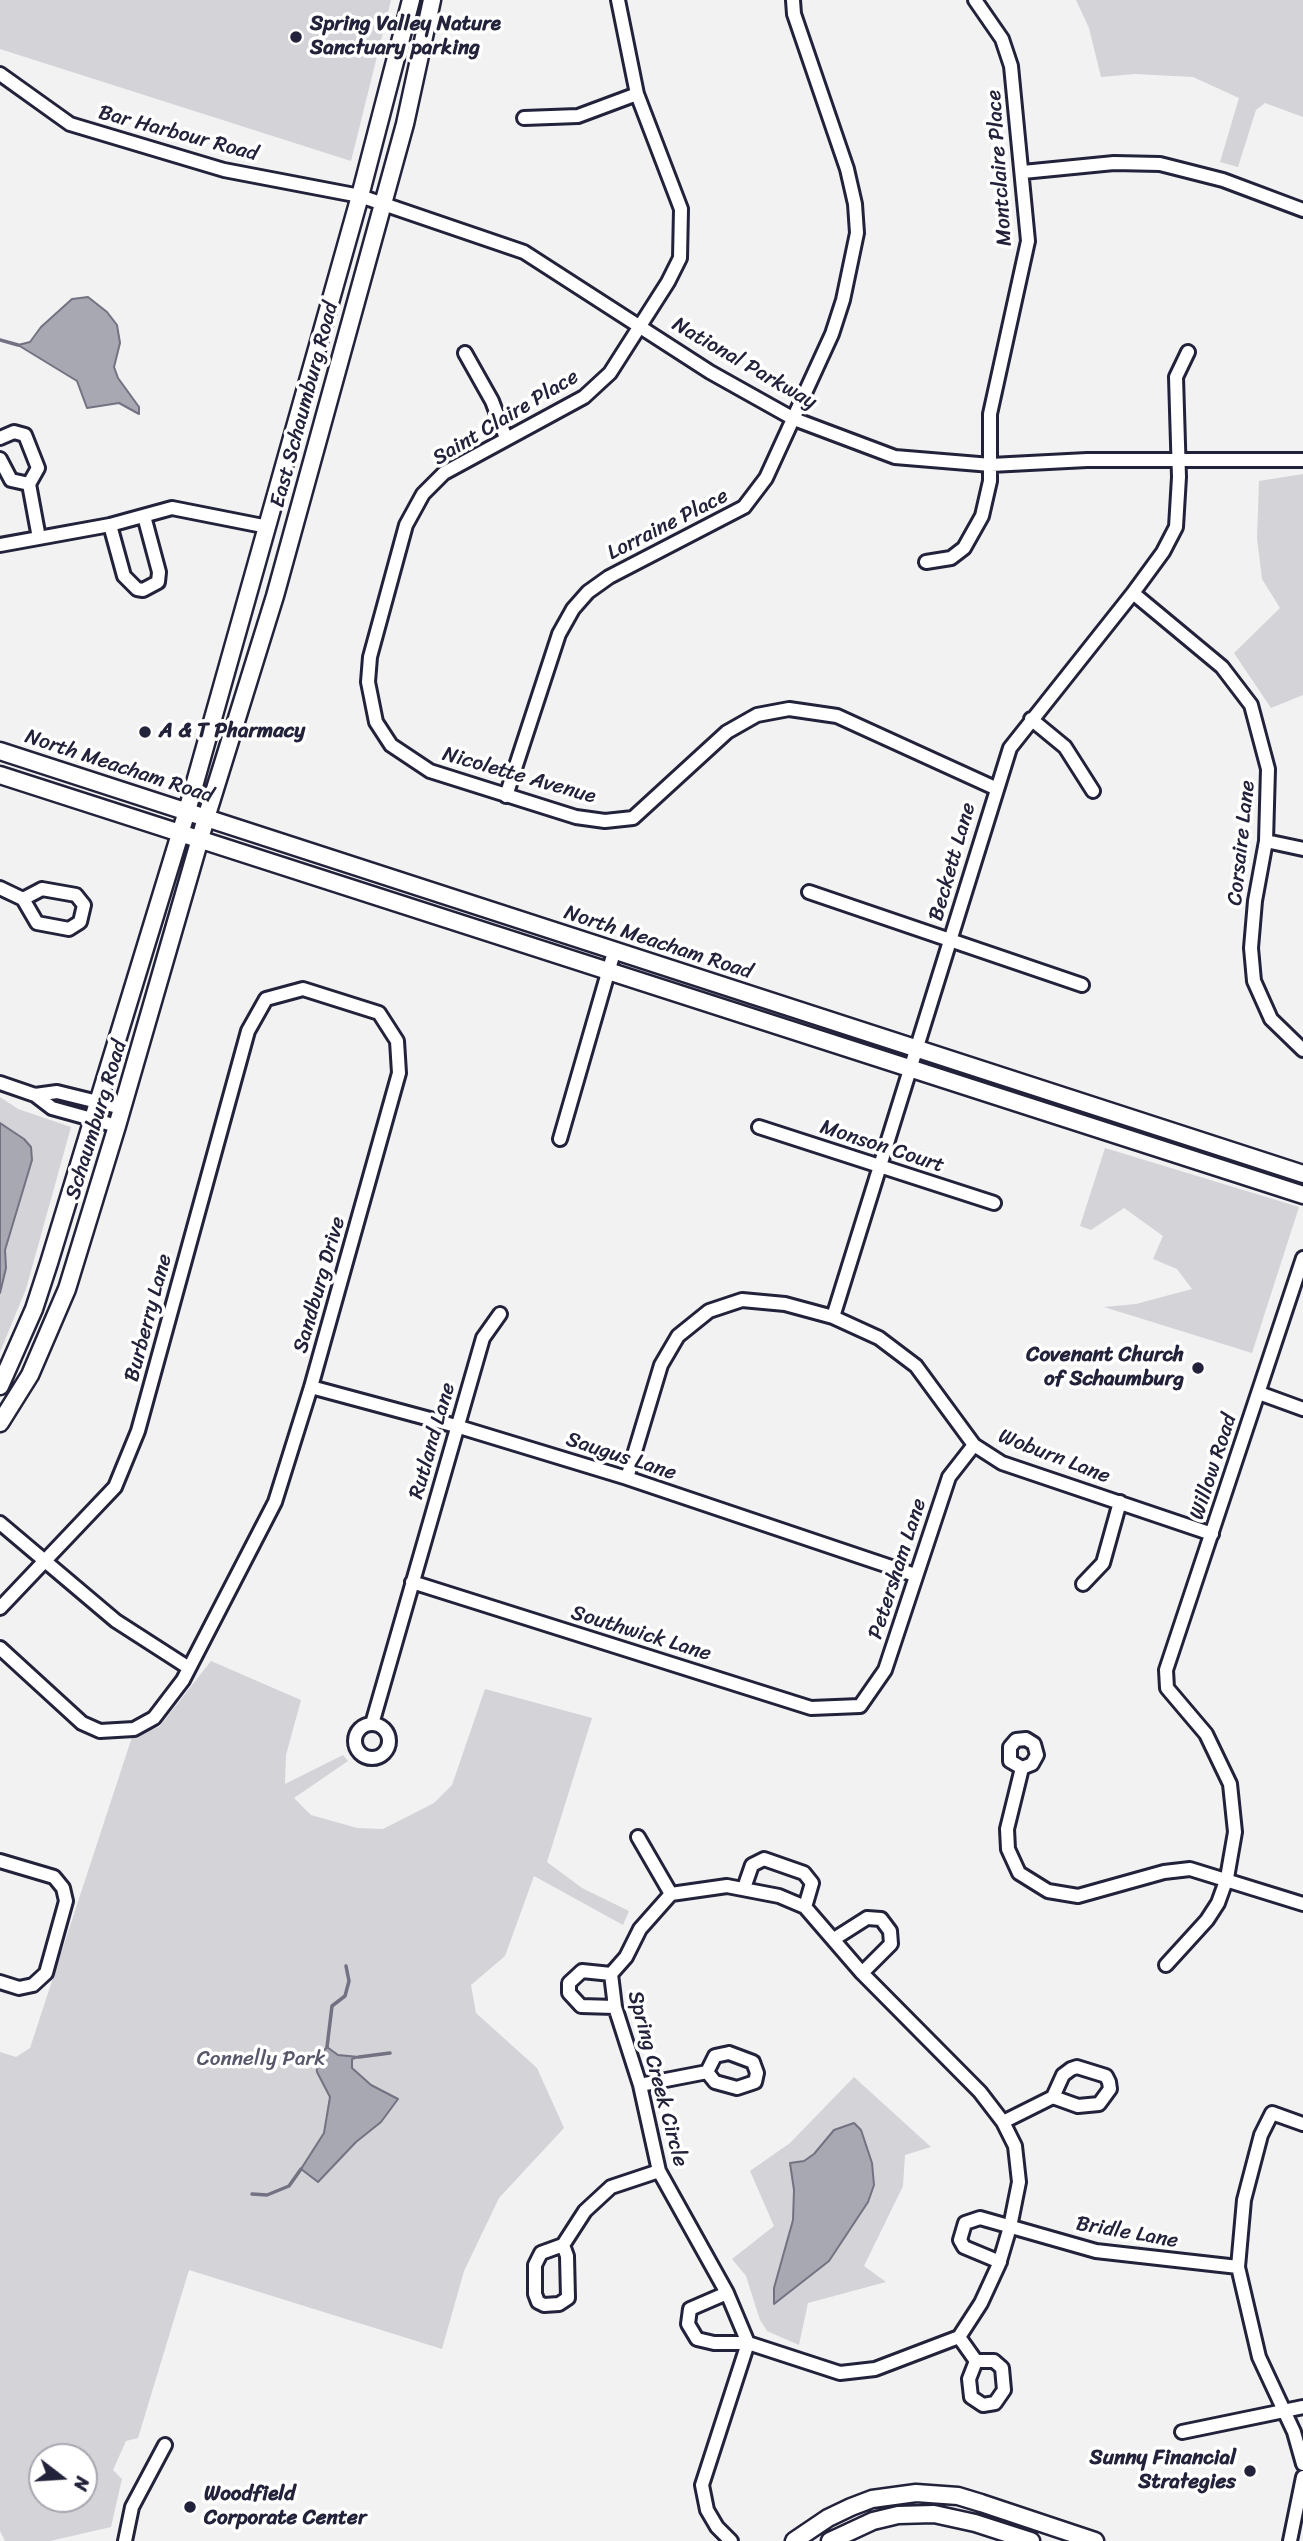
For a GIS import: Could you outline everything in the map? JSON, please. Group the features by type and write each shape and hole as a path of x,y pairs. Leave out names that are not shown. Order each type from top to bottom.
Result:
{"main road":[{"name":"East Schaumburg Road","path":"187,811 360,196 411,0"},
{"name":"East Schaumburg Road","path":"206,818 275,596 405,124 432,0"},
{"name":"North Meacham Road","path":"0,751 1303,1174"},
{"name":"North Meacham Road","path":"0,775 1303,1195"},
{"name":"Schaumburg Road","path":"0,1387 34,1309 187,811"},
{"name":"Schaumburg Road","path":"0,1423 30,1375 67,1289 206,818"},
{"path":"794,2541 828,2518 851,2507 872,2499 916,2493 981,2502 1095,2541"},
{"path":"831,2541 873,2521 898,2515 934,2514 975,2523 1031,2541"}],"street":[{"name":"Saint Claire Place","path":"376,722 368,682 370,657 406,525 423,494 444,474 584,397 610,373 680,258 681,209 636,94 618,0"},
{"name":"Lorraine Place","path":"506,796 559,634 573,609 588,592 609,577 744,507 766,478 832,334 843,300 857,233 855,204 847,169 794,14 793,0"},
{"name":"Montclaire Place","path":"926,562 951,558 964,548 982,516 991,465 990,414 1028,241 1011,66 1002,39 975,0"},
{"name":"Bar Harbour Road","path":"0,74 70,124 225,170 360,196"},
{"path":"524,118 578,116 636,94"},
{"path":"1023,172 1114,163 1160,164 1203,173 1303,211"},
{"name":"National Parkway","path":"360,196 524,252 710,372 794,419 895,457 991,465 1179,459 1303,460"},
{"name":"Beckett Lane","path":"833,1317 995,788 1010,748 1133,593 1163,552 1176,527 1179,459 1176,377 1188,352"},
{"path":"465,353 492,401 506,438"},
{"path":"0,438 13,432 25,435 38,468 29,484 39,538"},
{"path":"0,458 11,480 29,484"},
{"path":"0,545 110,525 172,508 268,527"},
{"path":"110,525 124,576 137,589 152,587 158,582 159,572 144,516"},
{"name":"Corsaire Lane","path":"1133,593 1222,667 1251,705 1268,769 1265,841 1255,901 1251,948 1254,981 1271,1019 1303,1050"},
{"name":"Nicolette Avenue","path":"376,722 391,745 430,771 576,817 605,821 633,818 727,732 757,715 789,709 838,716 995,788"},
{"path":"1031,719 1065,747 1093,791"},
{"path":"1265,841 1303,849"},
{"path":"0,888 23,899 37,923 69,929 80,922 84,905 76,895 42,889 23,899"},
{"path":"809,892 1082,985"},
{"path":"560,1139 614,952"},
{"name":"Sandburg Drive","path":"0,1648 82,1723 100,1731 134,1729 154,1718 170,1700 275,1502 311,1387 399,1073 397,1041 379,1013 303,989 267,999"},
{"name":"Burberry Lane","path":"0,1608 115,1487 138,1431 248,1031 267,999"},
{"path":"0,1083 35,1094 52,1108 117,1126"},
{"path":"35,1094 57,1092 122,1108"},
{"name":"Monson Court","path":"759,1127 994,1203"},
{"name":"Willow Road","path":"1227,1878 1235,1832 1230,1784 1206,1734 1167,1688 1166,1671 1303,1258"},
{"name":"Woburn Lane","path":"627,1478 661,1365 678,1336 709,1311 742,1300 785,1304 833,1317 879,1338 916,1366 974,1445 1002,1463 1212,1534"},
{"name":"Rutland Lane","path":"372,1724 456,1426 484,1338 500,1314"},
{"name":"Saugus Lane","path":"311,1387 456,1426 627,1478 915,1575"},
{"path":"1259,1393 1303,1409"},
{"name":"Petersham Lane","path":"860,1706 885,1670 948,1478 974,1445"},
{"path":"1083,1584 1102,1563 1120,1502"},
{"path":"0,1523 116,1621 189,1668"},
{"name":"Southwick Lane","path":"412,1583 811,1708 860,1706"},
{"path":"1021,1768 1007,1829 1008,1849 1019,1873 1048,1891 1078,1896 1164,1872 1190,1869 1303,1903"},
{"path":"638,1837 671,1894 727,1886 779,1896 805,1907 862,1973 980,2092 1003,2122 1015,2146 1019,2182 1000,2262 981,2303 959,2337 875,2369 840,2373 748,2343 713,2343 697,2339 688,2325 690,2309 727,2293"},
{"path":"744,1888 752,1866 764,1859 804,1872 811,1882 805,1907"},
{"path":"0,1861 54,1877 64,1888 66,1901 46,1973 33,1985 19,1988 0,1982"},
{"path":"1166,1965 1207,1920 1227,1878"},
{"name":"Spring Creek Circle","path":"671,1894 640,1929 626,1957 611,1974 615,2007 640,2085 659,2171 727,2293 748,2343"},
{"path":"834,1939 867,1919 881,1919 890,1931 891,1944 862,1973"},
{"path":"611,1974 582,1971 569,1983 569,1993 581,2006 615,2007"},
{"path":"640,2085 707,2072"},
{"path":"1003,2122 1053,2097"},
{"path":"1303,2124 1272,2113 1261,2135 1250,2169 1239,2234 1238,2267 1259,2357 1294,2432 1303,2464"},
{"path":"562,2245 567,2256 568,2298 559,2304 544,2305 538,2302 535,2294 535,2265 541,2253 562,2245 579,2218 605,2192 623,2181 659,2171"},
{"name":"Bridle Lane","path":"1000,2262 964,2247 960,2231 965,2223 981,2218 1096,2251 1238,2267"},
{"path":"959,2337 976,2361"},
{"path":"732,2541 717,2527 707,2510 702,2485 748,2343"},
{"path":"1182,2432 1303,2407"},
{"path":"125,2541 132,2507 165,2445"},
{"path":"1290,2541 1303,2477"}],"green space":[{"path":"0,0 391,0 351,161 0,49"},
{"path":"1076,0 1303,0 1303,117 1265,103 1256,110 1238,167 1220,162 1239,98 1193,77 1135,74 1101,77 1089,28"},
{"path":"1303,474 1303,695 1271,708 1234,653 1280,608 1262,579 1257,538 1259,481"},
{"path":"0,1097 18,1109 71,1127 26,1289 0,1352"},
{"path":"1105,1148 1299,1207 1252,1353 1104,1307 1136,1304 1192,1289 1177,1269 1153,1259 1163,1236 1124,1208 1091,1230 1080,1226"},
{"name":"Connelly Park","path":"211,1661 301,1700 286,1755 285,1784 343,1755 348,1761 294,1798 311,1815 357,1828 383,1829 434,1803 452,1785 485,1689 592,1718 547,1862 582,1888 629,1911 623,1925 534,1876 505,1956 471,1985 476,2013 537,2068 564,2128 499,2198 464,2271 442,2349 189,2270 138,2438 126,2441 113,2470 122,2479 111,2527 50,2541 5,2541 0,2531 0,2052 16,2057 30,2048 132,1737 159,1727"},
{"path":"854,2077 931,2147 905,2155 903,2186 864,2266 886,2282 808,2303 799,2345 767,2331 760,2320 746,2276 732,2259 774,2226 750,2171 790,2143"}],"shaded area":[{"path":"88,297 107,312 117,325 120,343 114,367 118,378 139,407 139,414 119,403 87,408 77,381 18,345 30,342 41,327 72,299"},
{"path":"0,1123 31,1147 32,1160 5,1250 6,1268 0,1293"},
{"path":"327,2047 338,2055 359,2057 352,2059 352,2068 371,2085 398,2099 381,2122 356,2142 318,2182 301,2169 324,2133 330,2097 317,2072 316,2060"},
{"path":"854,2123 861,2130 872,2163 874,2185 868,2202 829,2261 774,2304 774,2288 793,2220 794,2190 790,2163 804,2161 814,2154 834,2130"}],"waterway":[{"path":"0,340 18,345"},
{"path":"327,2047 332,2006 345,1996 349,1981 346,1966"},
{"path":"359,2057 390,2053"},
{"path":"252,2194 267,2195 289,2186 301,2169"}],"place":[{"name":"Spring Valley Nature Sanctuary parking","path":"296,37"},
{"name":"A & T Pharmacy","path":"145,732"},
{"name":"Covenant Church of Schaumburg","path":"1198,1368"},
{"name":"Sunny Financial Strategies","path":"1250,2471"},
{"name":"Woodfield Corporate Center","path":"190,2507"}]}
